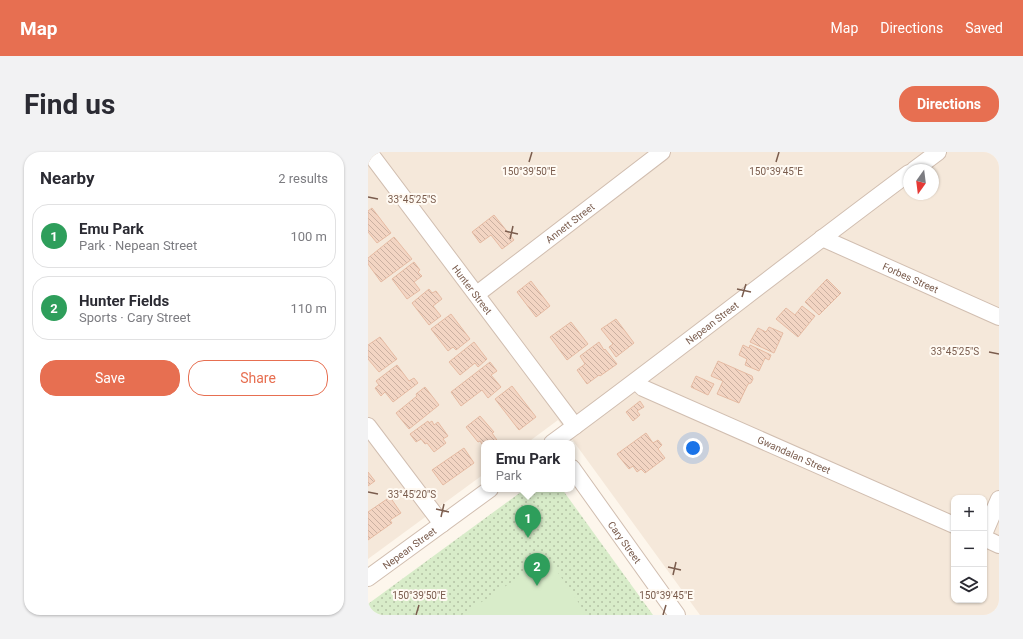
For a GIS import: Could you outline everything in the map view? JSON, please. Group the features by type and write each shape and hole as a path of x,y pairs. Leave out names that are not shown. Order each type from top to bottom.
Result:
{"street":[{"name":"Annett Street","path":"477,294 662,152"},
{"path":"922,164 938,152"},
{"name":"Hunter Street","path":"373,153 575,426"},
{"name":"Nepean Street","path":"557,440 822,238 903,178"},
{"name":"Forbes Street","path":"822,238 999,316"},
{"name":"Gwandalan Street","path":"636,381 643,388 951,524"},
{"path":"368,426 442,524"},
{"name":"Cary Street","path":"575,472 677,615"},
{"name":"Nepean Street","path":"368,578 486,492"},
{"path":"985,531 999,499"},
{"path":"987,539 999,545"}],"shaded area":[{"path":"368,152 999,152 999,615 700,615 575,443 575,440 573,440 558,420 531,440 481,440 481,476 368,559"}],"green space":[{"path":"521,492 564,492 653,615 368,615 368,604"},
{"path":"548,558 587,615 462,615"}],"building":[{"path":"372,208 391,233 377,243 368,232 368,211"},
{"path":"494,215 514,240 502,249 491,235 480,243 472,232"},
{"path":"394,237 412,259 381,282 368,264 368,258"},
{"path":"414,262 420,270 418,272 422,276 414,282 420,290 407,299 392,279"},
{"path":"827,279 841,293 819,315 805,302"},
{"path":"531,281 550,306 536,317 517,292"},
{"path":"429,289 432,293 436,291 442,299 433,306 441,316 429,325 412,303"},
{"path":"802,306 815,316 798,337 776,319 786,308 795,315"},
{"path":"451,314 470,339 456,350 453,347 448,351 431,329"},
{"path":"616,319 634,343 616,357 609,347 613,344 601,329"},
{"path":"571,322 588,344 567,360 550,337"},
{"path":"769,327 783,333 774,353 750,342 758,328 766,332"},
{"path":"380,337 397,359 379,372 368,359 368,345"},
{"path":"474,342 487,359 478,367 475,363 460,375 449,362"},
{"path":"599,342 617,364 587,384 577,370 585,364 580,356"},
{"path":"743,345 749,348 750,345 771,355 769,360 765,358 759,371 745,365 747,359 739,355"},
{"path":"718,361 752,376 753,379 751,383 748,384 739,403 717,394 723,381 711,376"},
{"path":"490,362 497,371 491,375 501,387 488,398 482,390 461,406 451,392"},
{"path":"397,365 409,381 414,378 418,383 393,402 385,392 381,396 375,388 379,385 376,381"},
{"path":"696,376 714,384 708,395 691,387"},
{"path":"512,386 536,417 519,430 495,399"},
{"path":"425,387 439,405 409,429 396,413 417,396 416,394"},
{"path":"640,401 644,407 637,411 640,415 633,421 626,412"},
{"path":"480,416 494,432 492,433 497,440 481,440 481,442 480,441 478,442 466,427"},
{"path":"428,421 429,423 432,421 434,425 438,422 448,436 443,439 446,443 434,452 427,443 425,444 421,439 416,442 410,434"},
{"path":"646,433 653,443 658,440 662,445 658,449 665,458 645,473 641,469 637,472 633,466 629,469 617,454"},
{"path":"464,448 474,463 443,485 432,470"},
{"path":"368,472 375,481 368,486"},
{"path":"390,497 401,513 390,520 392,523 368,540 368,512"}],"place":[{"name":"Emu Park","path":"528,538"},
{"name":"Hunter Fields","path":"537,586"}]}
